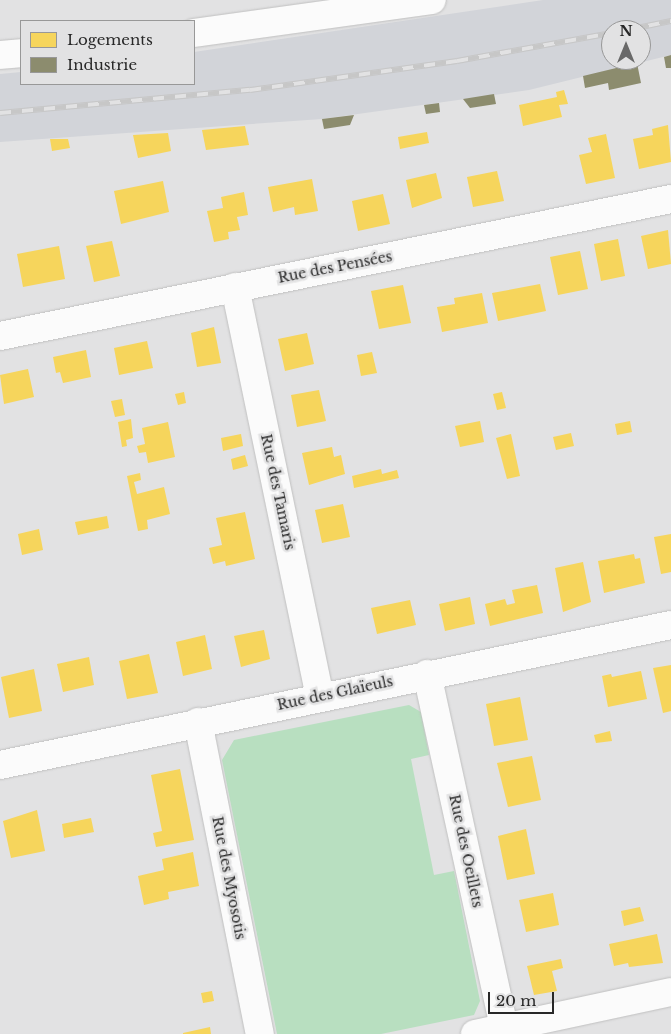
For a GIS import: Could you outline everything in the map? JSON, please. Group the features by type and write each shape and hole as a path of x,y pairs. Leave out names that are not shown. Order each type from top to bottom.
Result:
{"street":[{"path":"195,33 432,0"},
{"path":"0,56 20,53"},
{"name":"Rue des Pensées","path":"0,336 671,199"},
{"name":"Rue des Tamaris","path":"235,287 320,696"},
{"name":"Rue des Glaïeuls","path":"0,765 320,696 671,625"},
{"name":"Rue des Oeillets","path":"427,674 504,1028"},
{"name":"Rue des Myosotis","path":"198,722 260,1034"},
{"path":"475,1034 671,992"}],"shaded area":[{"path":"543,0 671,0 671,55 651,60 651,20 601,20 601,70 610,70 529,90 322,119 0,142 0,74 20,72 20,85 195,85 195,52"}],"green space":[{"path":"409,705 421,712 429,755 411,759 434,875 454,871 480,1001 474,1015 381,1034 277,1034 222,760 234,740"}],"building: Logements":[{"path":"564,90 568,104 559,105 562,117 523,126 519,105 557,97 556,92"},
{"path":"668,125 671,162 639,169 633,139 653,135 652,129"},
{"path":"245,126 249,145 206,150 202,130"},
{"path":"427,132 429,143 400,149 398,137"},
{"path":"168,133 171,151 138,158 133,135"},
{"path":"606,134 615,178 586,184 579,155 592,152 588,138"},
{"path":"50,139 68,139 70,148 52,151"},
{"path":"497,171 504,201 473,207 467,177"},
{"path":"436,173 442,198 412,208 406,180"},
{"path":"312,179 318,211 295,215 294,207 273,212 268,187"},
{"path":"163,181 169,212 121,224 114,191"},
{"path":"244,192 248,215 237,217 240,230 228,232 229,239 214,242 207,211 223,208 221,197"},
{"path":"383,194 390,224 358,231 352,201"},
{"path":"668,230 671,264 648,269 641,236"},
{"path":"618,239 625,276 601,281 594,244"},
{"path":"112,241 120,276 94,282 86,246"},
{"path":"59,246 65,279 23,287 17,254"},
{"path":"580,251 588,289 558,295 550,257"},
{"path":"540,284 546,311 498,321 492,293"},
{"path":"403,285 411,323 379,329 371,291"},
{"path":"482,293 488,323 442,332 437,307 455,304 454,298"},
{"path":"214,327 221,363 197,367 191,333"},
{"path":"307,333 314,364 285,371 278,339"},
{"path":"147,341 153,368 119,375 114,348"},
{"path":"86,350 91,377 63,383 60,372 56,373 53,357"},
{"path":"372,352 377,373 361,376 357,355"},
{"path":"28,369 34,397 4,404 0,375"},
{"path":"319,390 326,421 297,427 291,395"},
{"path":"184,392 186,403 178,405 175,394"},
{"path":"502,392 506,408 497,410 493,394"},
{"path":"122,399 125,415 115,417 111,401"},
{"path":"131,419 133,438 126,440 127,446 122,447 118,422"},
{"path":"480,421 484,442 460,447 455,426"},
{"path":"630,421 632,432 617,435 615,424"},
{"path":"168,422 175,457 148,463 146,452 139,453 137,446 145,444 142,428"},
{"path":"571,433 574,446 556,450 553,437"},
{"path":"241,434 243,446 223,451 221,438"},
{"path":"511,434 520,476 507,479 496,438"},
{"path":"332,447 334,457 341,455 345,474 309,485 302,453"},
{"path":"245,455 248,466 233,470 231,459"},
{"path":"381,469 382,474 397,470 399,478 354,488 352,476"},
{"path":"140,473 141,480 134,482 137,494 164,487 170,514 147,520 148,529 138,531 127,476"},
{"path":"343,504 350,537 322,543 315,510"},
{"path":"245,512 255,559 226,566 225,561 213,564 209,548 222,545 216,518"},
{"path":"107,516 109,528 78,535 75,522"},
{"path":"39,529 43,550 22,555 18,534"},
{"path":"671,534 671,572 661,574 654,537"},
{"path":"634,554 635,559 640,558 645,583 604,593 598,561"},
{"path":"583,562 591,602 563,612 555,568"},
{"path":"537,585 543,613 490,626 485,604 505,599 507,605 515,603 512,590"},
{"path":"470,597 475,624 445,631 439,604"},
{"path":"410,600 416,625 377,634 371,608"},
{"path":"264,630 270,659 241,667 234,636"},
{"path":"205,635 212,669 183,676 176,642"},
{"path":"149,654 158,693 127,699 119,661"},
{"path":"89,657 94,685 63,692 57,664"},
{"path":"671,665 671,711 663,713 653,668"},
{"path":"34,669 42,711 9,718 1,677"},
{"path":"641,671 647,699 608,707 602,676 611,674 612,677"},
{"path":"520,697 528,740 494,746 486,704"},
{"path":"610,731 612,741 596,743 594,735"},
{"path":"532,756 541,800 508,807 497,763"},
{"path":"180,769 194,840 156,847 153,833 162,831 151,775"},
{"path":"37,810 45,851 11,858 3,821"},
{"path":"91,818 94,832 64,838 62,824"},
{"path":"526,829 535,874 507,880 498,836"},
{"path":"193,852 199,886 168,892 169,899 144,905 138,876 164,870 162,859"},
{"path":"553,893 559,925 526,932 519,900"},
{"path":"640,907 644,921 624,926 621,911"},
{"path":"657,934 663,963 629,967 628,963 614,966 609,944"},
{"path":"561,959 563,968 552,971 557,991 534,995 527,966"},
{"path":"212,991 214,1001 203,1003 201,993"},
{"path":"210,1027 211,1034 183,1034 183,1033"}],"building: Industrie":[{"path":"671,55 671,68 666,68 664,57"},
{"path":"608,70 638,70 641,83 609,90 608,83 585,88 583,76"},
{"path":"494,94 496,104 470,108 463,99"},
{"path":"439,103 440,112 426,114 424,105"},
{"path":"354,115 350,125 324,129 322,119"}],"railway":[{"path":"651,25 671,21"},
{"path":"0,113 250,90 457,61 601,35"}]}
